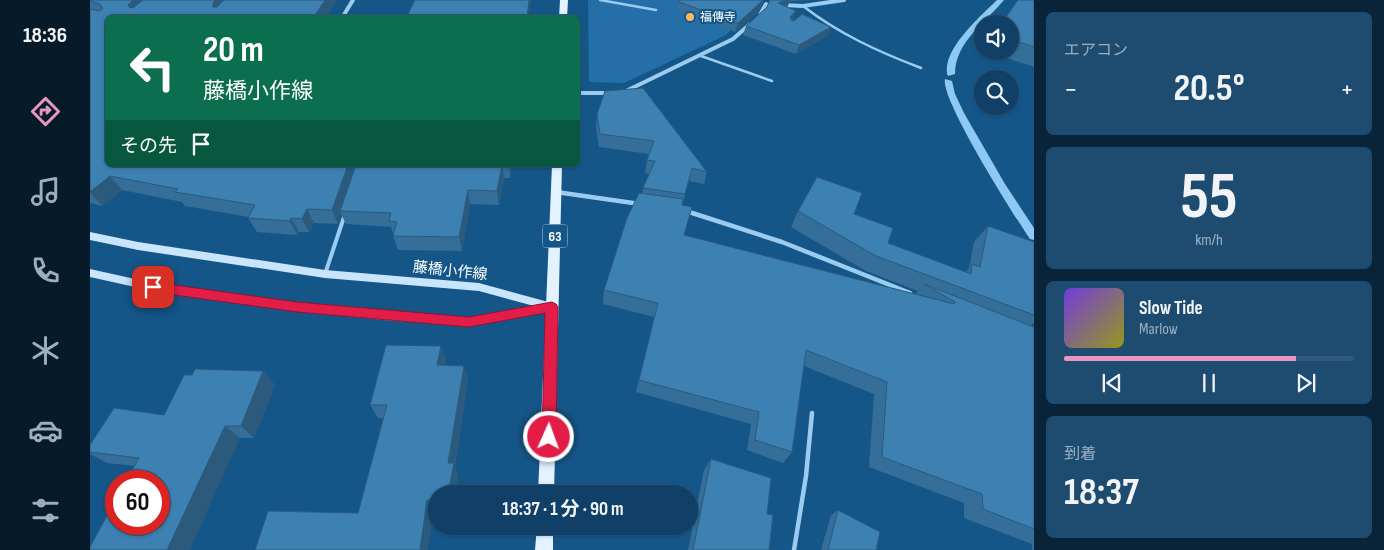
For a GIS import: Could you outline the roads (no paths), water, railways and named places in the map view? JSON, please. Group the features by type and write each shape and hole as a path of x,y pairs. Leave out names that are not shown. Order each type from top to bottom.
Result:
{"main road":[{"path":"563,15 564,0"},
{"name":"63","path":"546,485 558,167"},
{"name":"藤橋小作線","path":"90,236 138,246 325,274 479,287 552,307"},
{"path":"90,273 153,287 297,307 385,316 469,322 552,307"},
{"path":"544,550 545,535"}],"street":[{"path":"344,15 353,0"},
{"path":"757,2 803,6 844,0"},
{"path":"622,93 733,39 762,13 766,4"},
{"path":"580,93 613,93"},
{"path":"556,192 646,205"},
{"path":"684,211 782,242 918,297"}],"lane":[{"path":"600,0 656,10"},
{"path":"803,6 850,39 921,68"},
{"path":"807,15 812,14"},
{"path":"701,56 772,81"},
{"path":"325,274 347,208"},
{"path":"794,550 806,476 812,413"}],"waterway":[{"path":"951,74 951,63 965,37 1001,0"},
{"path":"948,81 953,100 992,171 1034,236"}],"place":[{"name":"福傳寺","path":"690,17"}]}
